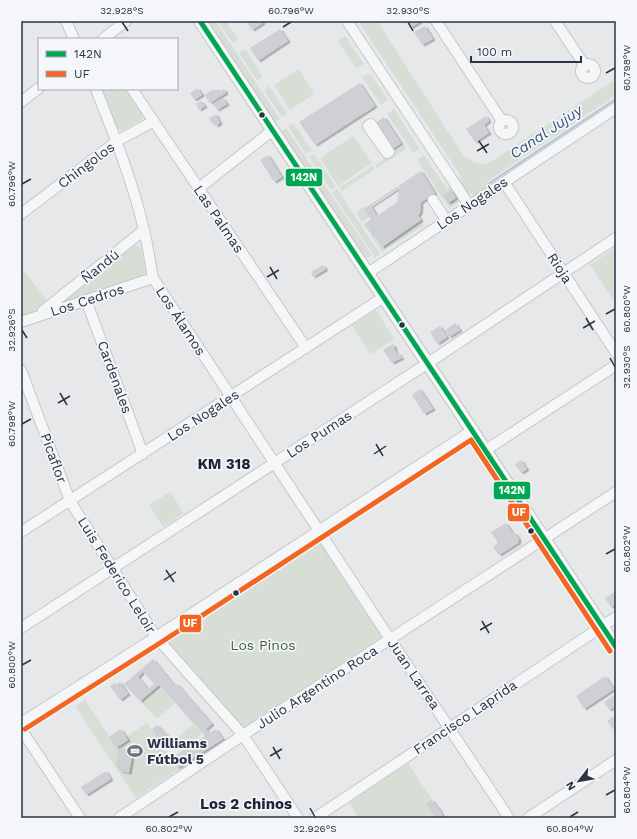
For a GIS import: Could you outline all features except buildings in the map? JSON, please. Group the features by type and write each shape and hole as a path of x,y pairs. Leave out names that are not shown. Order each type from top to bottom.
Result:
{"main road":[{"path":"200,21 616,647"}],"street":[{"path":"66,21 74,38"},
{"path":"104,38 126,21"},
{"path":"347,21 469,205"},
{"path":"436,21 502,121"},
{"path":"555,21 585,66"},
{"path":"21,102 38,89"},
{"name":"Los Álamos","path":"96,90 117,141 144,230 153,278 318,530"},
{"name":"Las Palmas","path":"133,90 306,348"},
{"name":"Los Nogales","path":"368,272 616,108"},
{"name":"Chingolos","path":"21,214 117,141 154,121"},
{"path":"369,124 388,153"},
{"path":"199,188 273,130"},
{"name":"Rioja","path":"504,182 616,353"},
{"path":"433,200 446,220"},
{"name":"Ñandú","path":"37,316 144,230"},
{"name":"Los Pumas","path":"21,628 428,363 616,238"},
{"name":"Los Cedros","path":"21,322 153,278"},
{"name":"Los Nogales","path":"21,532 384,297"},
{"name":"Cardenales","path":"86,300 143,454"},
{"path":"486,450 616,365"},
{"name":"Picaflor","path":"21,370 70,501"},
{"path":"21,723 156,637 473,430"},
{"name":"Julio Argentino Roca","path":"119,818 243,735 616,492"},
{"name":"Luis Federico Leloir","path":"70,501 156,637 243,735 298,818"},
{"name":"Juan Larrea","path":"318,530 509,818"},
{"name":"Francisco Laprida","path":"315,818 616,617"},
{"path":"21,729 80,818"},
{"path":"528,818 616,760"}],"green space":[{"path":"206,21 215,21 280,119 274,123"},
{"path":"218,21 226,21 238,40 233,43"},
{"path":"358,21 377,21 463,155 473,162 486,165 616,79 616,95 486,182 489,187 475,195 471,194 465,191 458,181 462,178"},
{"path":"345,36 364,64 356,68 338,41"},
{"path":"245,49 263,77 257,80 239,53"},
{"path":"299,69 314,94 290,110 274,85"},
{"path":"370,73 388,100 381,105 362,77"},
{"path":"269,86 287,114 282,117 264,90"},
{"path":"102,90 127,90 143,115 142,120 121,131 117,128"},
{"path":"394,109 419,148 413,153 387,114"},
{"path":"293,123 312,150 306,154 288,126"},
{"path":"286,128 372,255 367,258 360,252 280,132"},
{"path":"353,136 372,163 338,186 320,158"},
{"path":"404,145 406,149 377,168 375,165"},
{"path":"314,154 336,187 331,190 309,157"},
{"path":"424,155 447,189 451,186 459,198 459,202 449,208 417,160"},
{"path":"373,166 375,169 342,191 339,188"},
{"path":"337,189 380,254 375,257 332,193"},
{"path":"363,207 370,217 362,222 356,212"},
{"path":"421,220 424,225 382,252 364,225 365,224 372,234 373,233 382,246"},
{"path":"135,246 141,247 146,272 142,276 57,306 129,249"},
{"path":"616,247 616,304 590,265"},
{"path":"21,268 48,301 34,312 21,318"},
{"path":"376,310 394,339 370,354 352,325"},
{"path":"170,492 184,513 163,527 149,505"},
{"name":"Los Pinos","path":"318,530 390,639 243,735 156,637"},
{"path":"159,686 175,703 157,719 141,702"},
{"name":"Williams Fútbol 5","path":"85,700 116,747 126,737 147,723 178,770 136,798 75,706"},
{"path":"193,724 202,734 182,748 175,740"},
{"path":"408,763 444,818 359,818 349,803"}],"waterway":[{"name":"Canal Jujuy","path":"488,184 616,99"}],"transit line":[{"name":"142N","path":"200,21 616,647"},
{"name":"UF","path":"25,729 160,643 471,440 610,651"}],"place":[{"name":"Williams Fútbol 5","path":"135,751"}],"district":[{"name":"KM 318","path":"224,464"},
{"name":"Los 2 chinos","path":"246,804"}]}
